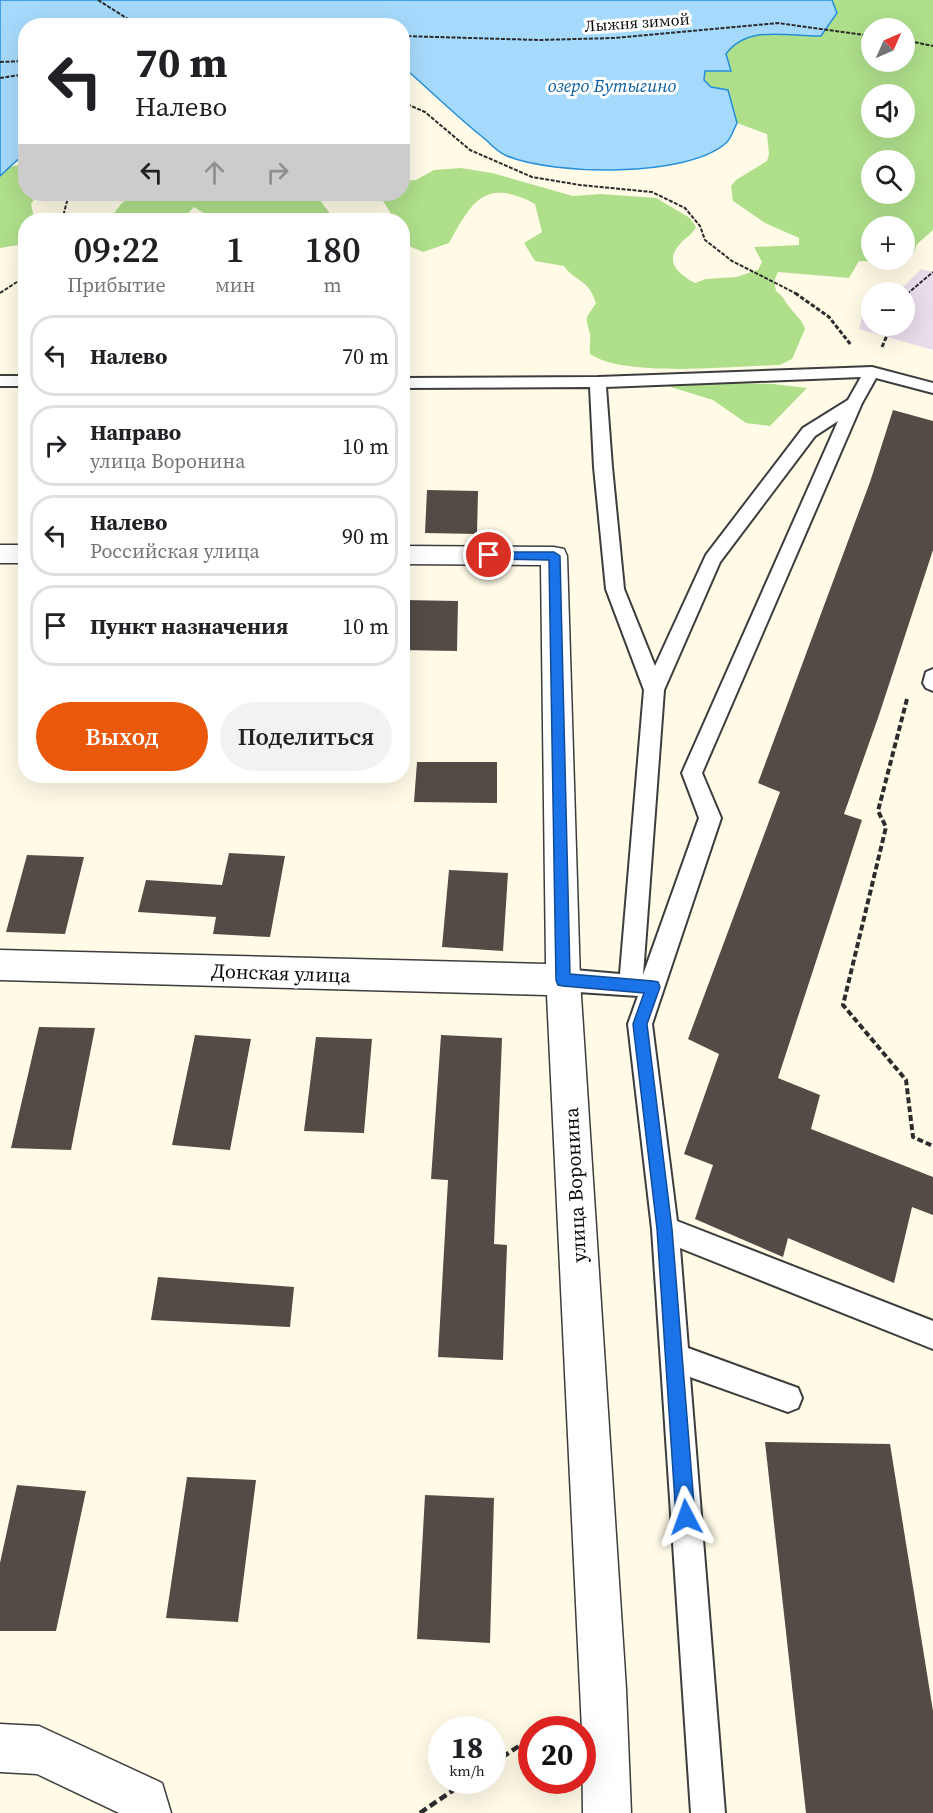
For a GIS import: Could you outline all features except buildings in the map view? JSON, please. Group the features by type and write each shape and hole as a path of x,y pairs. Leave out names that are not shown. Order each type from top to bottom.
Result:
{"street":[{"path":"0,554 18,554"},
{"name":"улица Воронина","path":"410,555 554,556 563,980 603,1678 607,1813"},
{"name":"Донская улица","path":"0,965 563,980"},
{"path":"0,1748 39,1750 145,1800 147,1813"}],"lane":[{"path":"642,986 710,818 692,773 854,403 872,372"},
{"path":"410,383 598,382 872,372 933,388"},
{"path":"0,381 18,381"},
{"path":"598,382 603,467 615,589 654,690"},
{"path":"708,1813 664,1229 640,1024 654,690 712,560 809,432 854,403"},
{"path":"563,980 642,986"},
{"path":"664,1229 933,1335"},
{"path":"674,1357 788,1398"}],"path":[{"path":"98,0 126,18"},
{"name":"Лыжня зимой","path":"410,36 539,40 614,38 778,22 861,35"},
{"path":"915,42 933,46"},
{"path":"0,62 18,61"},
{"path":"0,78 18,75"},
{"path":"410,105 425,112 470,150 532,177 580,185 652,192 685,208 700,226 705,240 732,261 786,287 829,317 872,372"},
{"path":"915,288 933,272"},
{"path":"0,293 18,281"},
{"path":"932,681 913,677 878,811 886,827 843,1005 906,1080 912,1137 933,1146"},
{"path":"420,1813 448,1794"}],"shaded area":[{"path":"921,269 933,272 933,350 884,336 915,336 915,282 908,282"}],"green space":[{"path":"832,0 933,0 933,230 917,244 915,249 915,216 861,216 861,261 849,278 778,272 774,281 776,291 801,320 805,329 792,359 780,365 681,369 628,366 606,361 590,354 587,318 596,303 589,289 564,266 535,261 524,243 542,232 535,204 518,196 503,193 491,194 473,206 449,243 423,252 410,246 410,213 390,213 383,201 410,201 410,180 416,180 434,170 461,168 492,173 573,196 601,194 656,198 690,218 696,227 675,250 673,256 675,266 683,276 695,283 706,279 736,277 758,270 762,262 754,247 799,245 799,238 765,223 733,201 731,186 736,180 767,161 769,154 767,134 737,123 728,90 711,87 704,80 705,71 733,45 753,35 776,33 821,36 837,13"},
{"path":"18,165 18,201 33,201 31,204 33,213 18,213 18,245 0,248 0,176 9,167"},
{"path":"125,201 321,201 330,213 204,213 194,207 188,213 114,213"},
{"path":"707,382 773,384 807,388 770,426 746,423 713,400 661,384"}],"water":[{"name":"озеро Бутыгино","path":"0,0 832,0 837,13 821,36 757,35 735,45 726,54 731,71 705,71 704,80 711,87 728,90 737,123 726,143 707,154 682,162 652,168 619,170 555,167 507,156 495,149 410,73 410,18 18,18 18,159 0,176"}],"route":[{"path":"489,555 554,556 563,980 653,987 640,1024 664,1229 686,1517"}]}
